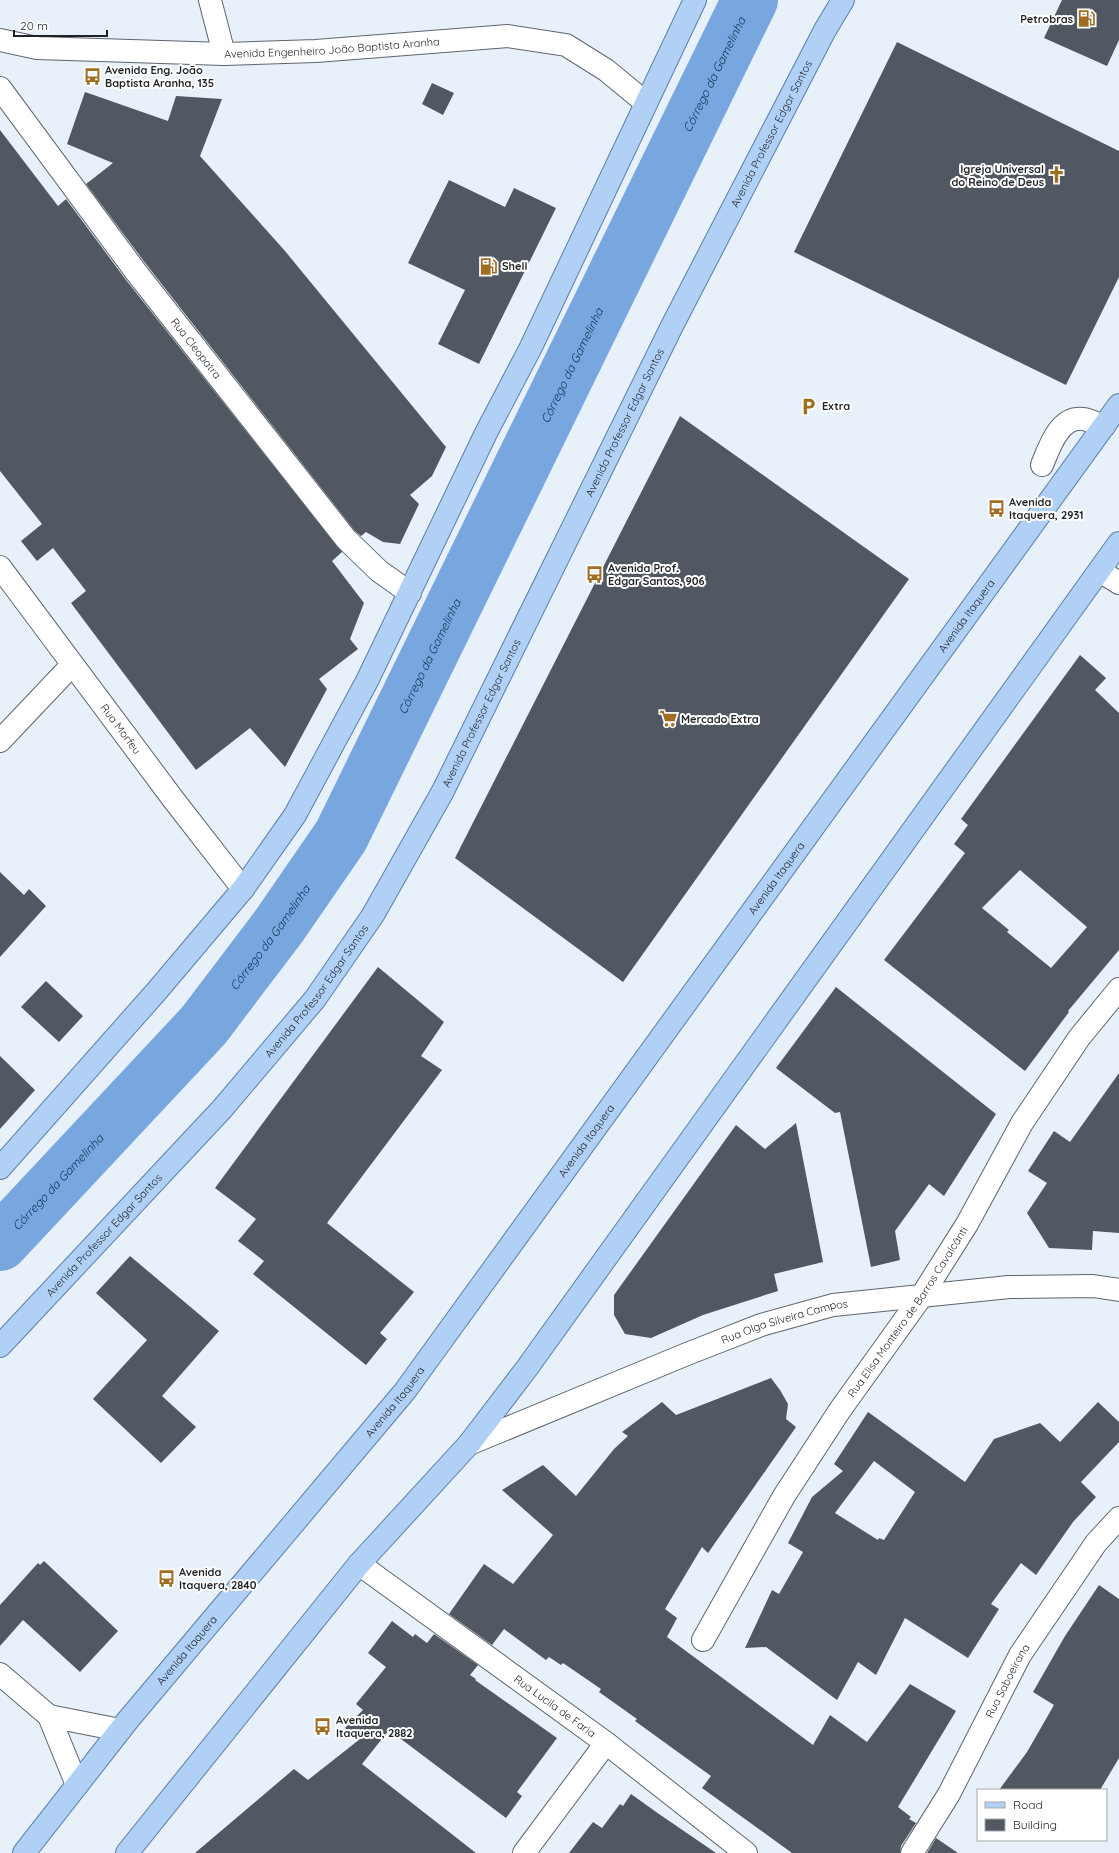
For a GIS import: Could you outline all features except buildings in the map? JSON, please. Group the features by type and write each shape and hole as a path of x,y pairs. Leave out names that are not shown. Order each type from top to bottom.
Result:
{"main road":[{"path":"0,1168 156,992 243,889 294,815 367,681 486,433 531,347 695,0"},
{"name":"Avenida Professor Edgar Santos","path":"0,1346 222,1109 315,999 373,915 443,791 669,331 825,30 843,0"},
{"name":"Avenida Itaquera","path":"24,1853 120,1730 405,1391 1114,414"},
{"path":"127,1853 359,1564 469,1444 532,1362 1119,543"}],"street":[{"path":"210,0 224,54"},
{"name":"Avenida Engenheiro João Baptista Aranha","path":"0,40 37,48 224,54 316,51 508,36 566,45 606,70 646,103"},
{"name":"Rua Cleopatra","path":"0,88 136,272 346,539 379,571 410,593"},
{"path":"1042,465 1056,433 1068,421 1114,414"},
{"name":"Rua Morfeu","path":"0,567 72,665 243,889"},
{"path":"1100,571 1119,583"},
{"path":"0,742 72,665"},
{"name":"Rua Elisa Monteiro de Barros Cavalcânti","path":"703,1640 784,1496 840,1410 921,1297 967,1224 1022,1122 1079,1038 1119,989"},
{"name":"Rua Olga Silveira Campos","path":"469,1444 761,1325 833,1305 1010,1287 1093,1286 1119,1290"},
{"name":"Rua Saboeirana","path":"912,1853 949,1794 1020,1655 1096,1543 1119,1518"},
{"name":"Rua Lucila de Faria","path":"359,1564 606,1744 746,1853"},
{"path":"0,1674 49,1716 77,1785"},
{"path":"49,1716 120,1730"},
{"path":"524,1853 606,1744"}],"waterway":[{"name":"Córrego da Gamelinha","path":"0,1243 204,1025 279,926 341,836 750,0"}],"place":[{"name":"Petrobras","path":"1086,19"},
{"name":"Avenida Eng. João Baptista Aranha, 135","path":"92,76"},
{"name":"Igreja Universal do Reino de Deus","path":"1057,175"},
{"name":"Shell","path":"489,266"},
{"name":"Extra","path":"809,406"},
{"name":"Avenida Itaquera, 2931","path":"996,508"},
{"name":"Avenida Prof. Edgar Santos, 906","path":"595,574"},
{"name":"Mercado Extra","path":"668,719"},
{"name":"Avenida Itaquera, 2840","path":"166,1578"},
{"name":"Avenida Itaquera, 2882","path":"323,1726"}]}
